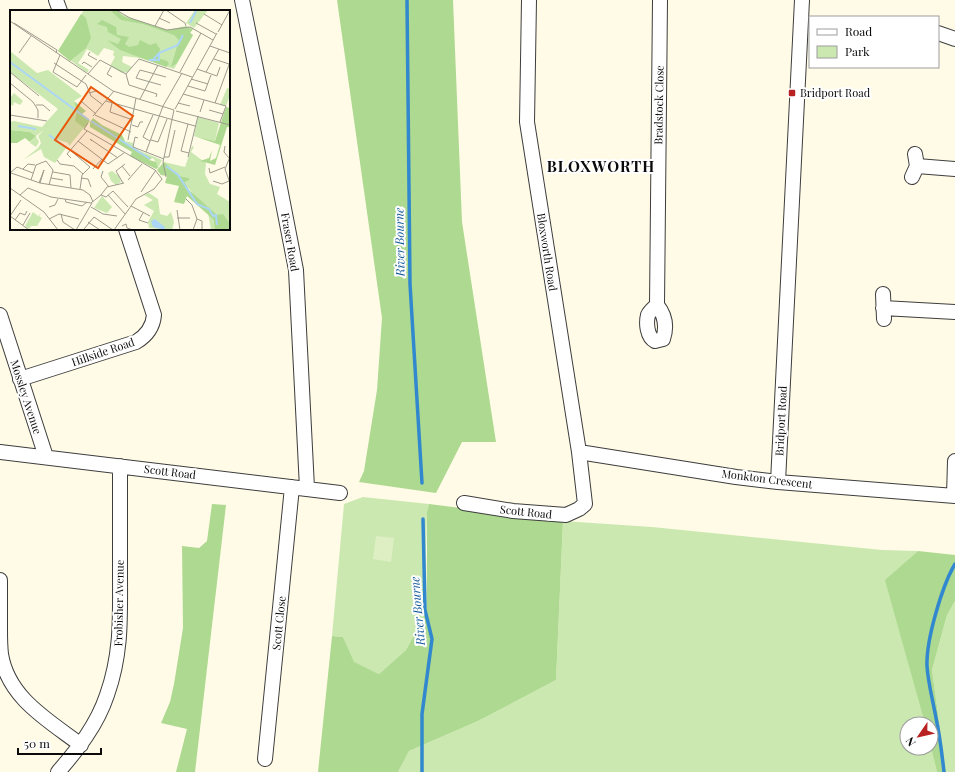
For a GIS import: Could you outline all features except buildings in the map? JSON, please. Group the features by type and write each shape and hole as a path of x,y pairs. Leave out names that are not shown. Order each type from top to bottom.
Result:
{"street":[{"path":"56,0 60,10"},
{"name":"Fraser Road","path":"242,0 296,270 307,488"},
{"name":"Bloxworth Road","path":"528,0 527,122 579,452 585,504"},
{"name":"Bradstock Close","path":"657,305 660,0"},
{"name":"Bridport Road","path":"778,482 805,27 802,0"},
{"path":"939,33 955,39"},
{"path":"915,166 955,169"},
{"name":"Hillside Road","path":"20,379 136,342 148,332 154,320 153,309 126,230"},
{"path":"883,307 955,312"},
{"name":"Mossley Avenue","path":"0,315 46,457"},
{"name":"Scott Road","path":"0,452 340,493"},
{"name":"Monkton Crescent","path":"579,452 736,477 778,482 954,496"},
{"path":"954,496 955,461"},
{"name":"Frobisher Avenue","path":"58,772 81,745 93,725 107,697 115,670 120,638 120,466"},
{"name":"Scott Close","path":"265,759 292,487"},
{"name":"Scott Road","path":"464,503 513,511 566,516 579,510 585,504"},
{"path":"0,580 0,652 8,678 14,688 28,704 81,745"}],"green space":[{"path":"337,0 453,0 462,222 496,442 462,442 436,493 359,482 364,471 377,390 382,318"},
{"path":"363,497 429,504 427,512 426,551 427,611 406,650 379,674 353,662 343,637 332,636 344,504"},
{"path":"212,504 226,505 195,772 176,772 187,729 161,723 170,702 183,628 182,546 199,548 207,541"},
{"path":"429,504 563,521 556,680 478,721 409,751 398,772 318,772 332,636 343,637 354,662 379,674 406,650 427,611 427,512"},
{"path":"563,521 652,527 882,550 918,551 886,580 923,716 899,716 899,756 933,756 937,772 398,772 409,751 478,721 556,680"},
{"path":"376,536 394,538 391,562 373,559"},
{"path":"918,551 955,555 955,601 947,615 932,670 938,716 923,716 885,580"},
{"path":"955,601 955,772 946,772 932,670 947,615"},
{"path":"939,721 946,772 937,772 933,756 939,756"}],"waterway":[{"name":"River Bourne","path":"407,0 410,284 422,483"},
{"name":"River Bourne","path":"422,772 422,714 432,639 425,610 423,519"},
{"path":"944,772 939,732 928,679 927,655 932,628 940,599 955,564"}],"place":[{"name":"Bridport Road","path":"792,93"}],"district":[{"name":"BLOXWORTH","path":"601,167"}]}
